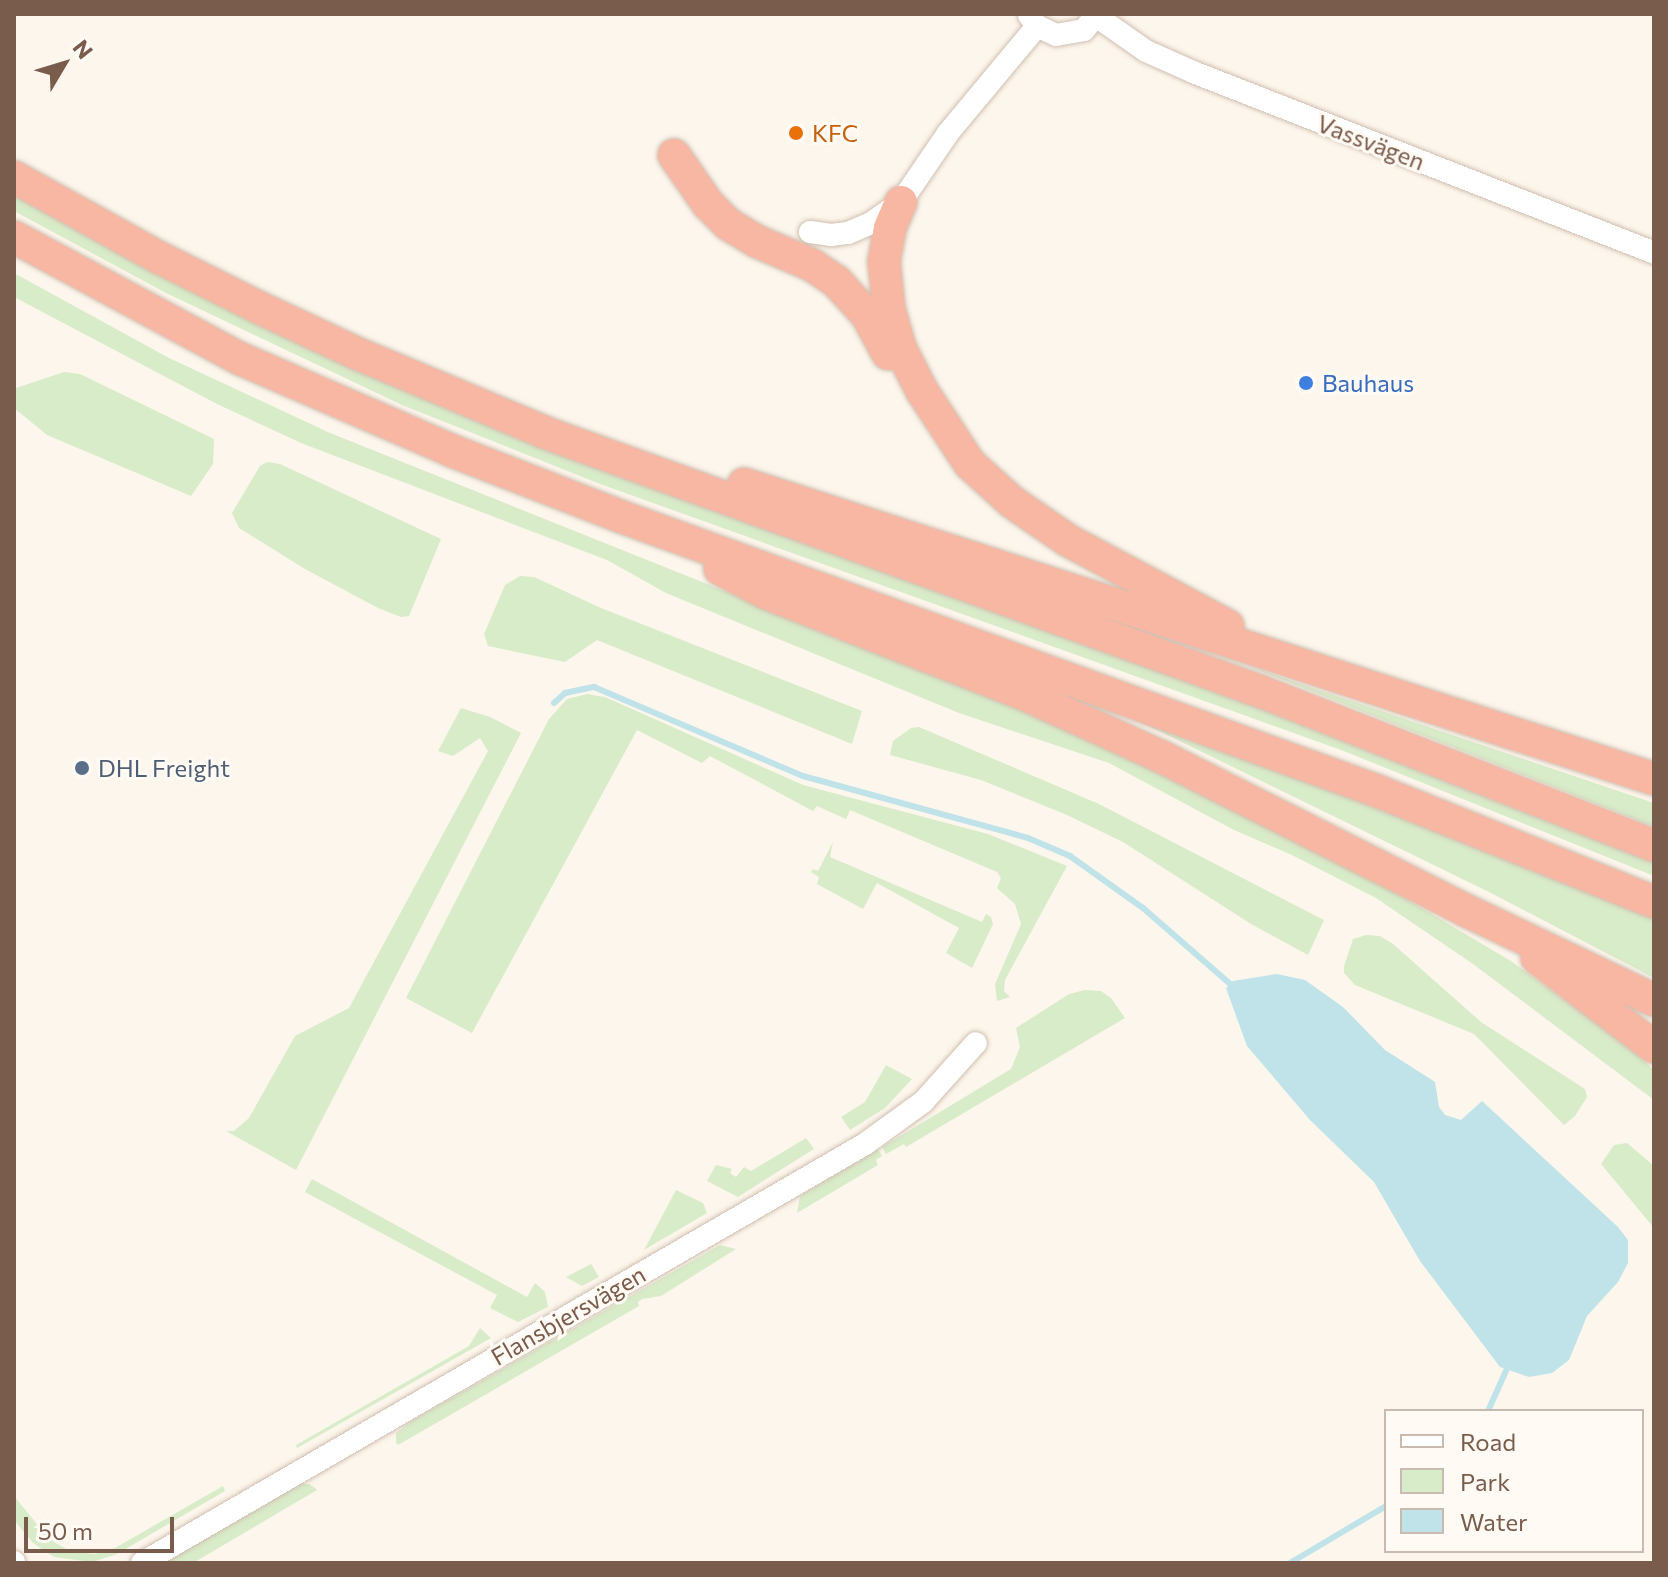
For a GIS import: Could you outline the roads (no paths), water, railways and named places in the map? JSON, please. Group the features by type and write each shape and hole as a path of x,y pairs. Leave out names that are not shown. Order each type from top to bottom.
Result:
{"highway":[{"path":"674,155 708,204 728,224 756,241 812,265 848,292 878,333 916,407 940,438 1012,502 1069,541 1315,671 1433,697 1654,767"},
{"path":"14,177 260,308 546,433 1262,692 1654,846"},
{"path":"901,202 890,228 884,261 889,309 900,348 922,391 970,464"},
{"path":"64,205 560,420 649,453 1654,779"},
{"path":"14,237 241,359 450,450 622,517 1380,792 1654,902"},
{"path":"622,517 766,593 1026,695 1162,757 1465,910 1654,1000"},
{"path":"1465,910 1605,1007 1654,1047"}],"street":[{"name":"Vassvägen","path":"1032,20 1056,35 1072,35 1084,30 1097,15 1146,51 1193,72 1654,253"},
{"path":"810,232 831,235 848,233 871,223 901,202 1032,20"},
{"name":"Flansbjersvägen","path":"142,1563 865,1144 923,1102 976,1043"}],"water":[{"path":"1277,974 1305,980 1343,1007 1385,1050 1435,1082 1439,1107 1445,1115 1461,1120 1482,1101 1618,1227 1628,1240 1628,1263 1618,1282 1587,1316 1569,1360 1552,1373 1529,1377 1500,1367 1420,1261 1374,1182 1310,1120 1247,1046 1226,988 1233,981"}],"waterway":[{"path":"554,703 565,693 594,687 803,776 1028,838 1070,856 1143,908 1236,989"},
{"path":"1489,1409 1509,1364"},
{"path":"1290,1563 1384,1507"}],"place":[{"name":"KFC","path":"796,133"},
{"name":"Bauhaus","path":"1306,383"},
{"name":"DHL Freight","path":"82,768"}]}
